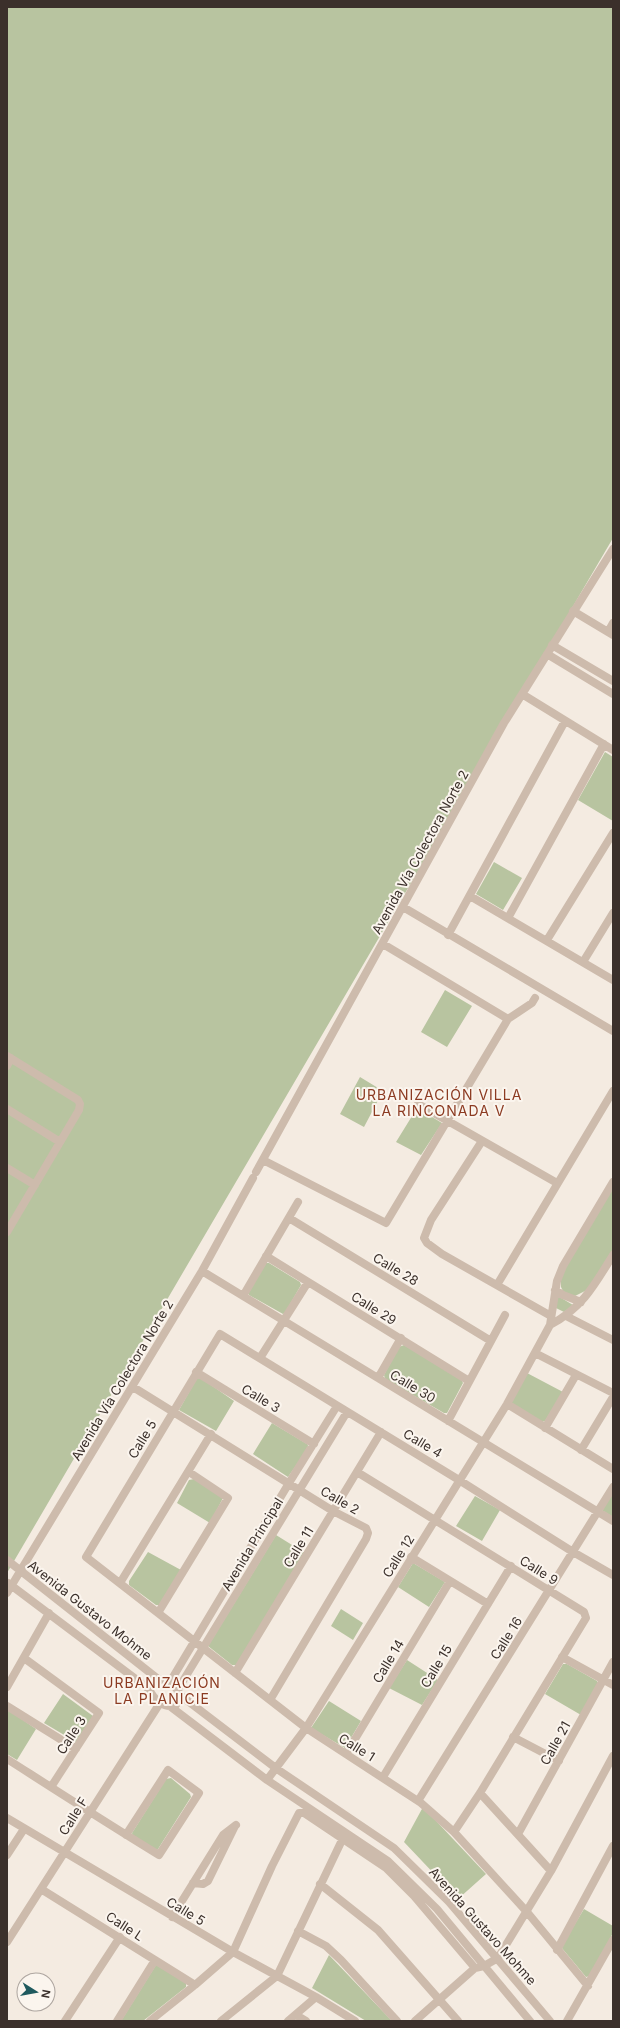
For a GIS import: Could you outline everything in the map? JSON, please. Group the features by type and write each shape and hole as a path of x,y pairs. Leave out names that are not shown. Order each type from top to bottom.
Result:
{"street":[{"name":"Avenida Vía Colectora Norte 2","path":"8,1587 21,1570 133,1388 202,1271 504,723 613,549"},
{"path":"573,611 610,633 613,624"},
{"path":"552,645 613,681"},
{"path":"547,654 613,694"},
{"path":"522,694 613,750"},
{"path":"448,935 565,721"},
{"path":"508,918 604,744"},
{"path":"547,940 613,832"},
{"path":"470,896 613,980"},
{"path":"403,907 448,935 613,1031"},
{"path":"583,962 613,913"},
{"path":"383,944 508,1019"},
{"path":"263,1160 386,1223 508,1019 532,1003 535,998"},
{"path":"7,1232 9,1223 35,1185 79,1110 80,1101 8,1060"},
{"path":"497,1285 613,1090"},
{"path":"418,1104 557,1183"},
{"path":"7,1109 60,1142"},
{"path":"482,1141 431,1220 424,1238 427,1243 442,1254 551,1316"},
{"path":"7,1168 35,1185"},
{"path":"550,1325 555,1290 563,1266 613,1182"},
{"path":"243,1296 298,1202"},
{"name":"Calle 28","path":"289,1218 491,1341"},
{"path":"550,1325 566,1316 592,1290 613,1255"},
{"name":"Calle 29","path":"266,1256 469,1381"},
{"name":"Calle 30","path":"202,1271 613,1521"},
{"path":"260,1358 308,1282"},
{"path":"555,1290 581,1302"},
{"path":"448,1420 505,1315"},
{"path":"566,1316 613,1340"},
{"name":"Calle 12","path":"276,1769 306,1728 507,1404 550,1325"},
{"name":"Calle 4","path":"220,1334 459,1480 573,1552 613,1575"},
{"name":"Calle 5","path":"86,1557 172,1411 220,1334"},
{"path":"378,1378 401,1338"},
{"path":"535,1353 613,1393"},
{"name":"Calle 3","path":"196,1372 314,1444"},
{"path":"545,1428 576,1375"},
{"name":"Calle 2","path":"133,1388 299,1490 366,1528 368,1533 366,1539 270,1700"},
{"path":"581,1450 613,1397"},
{"path":"507,1404 613,1469"},
{"name":"Avenida Principal","path":"170,1682 289,1483 337,1406"},
{"name":"Avenida Principal","path":"179,1692 202,1648 347,1412"},
{"name":"Calle 11","path":"235,1673 381,1432"},
{"path":"120,1583 210,1434"},
{"path":"158,1613 228,1498 188,1472"},
{"name":"Calle 9","path":"358,1472 584,1612 586,1618 480,1793 454,1832"},
{"name":"Calle 16","path":"418,1801 613,1487"},
{"name":"Calle 1","path":"86,1557 306,1728 418,1801 454,1832 527,1912 588,1986"},
{"path":"411,1557 488,1604"},
{"name":"Avenida Gustavo Mohme","path":"7,1560 158,1679"},
{"name":"Calle 15","path":"383,1777 510,1566"},
{"name":"Calle 14","path":"346,1754 450,1581"},
{"name":"Avenida Gustavo Mohme","path":"8,1587 49,1613 149,1689"},
{"path":"7,1687 49,1613"},
{"path":"562,1657 613,1685"},
{"name":"Calle 3","path":"24,1658 99,1713 51,1787"},
{"name":"Calle 21","path":"518,1834 613,1662"},
{"path":"158,1679 170,1682 179,1692 176,1705 171,1707 154,1699 149,1689 154,1681 158,1679"},
{"name":"Avenida Gustavo Mohme","path":"179,1692 276,1769 394,1848 449,1902 550,2021"},
{"name":"Calle F","path":"7,1942 160,1703"},
{"path":"7,1706 76,1749"},
{"name":"Avenida Gustavo Mohme","path":"171,1707 267,1780 388,1861 437,1909 480,1967 530,2021"},
{"path":"513,1737 559,1761"},
{"path":"415,2021 480,1967 498,1958 551,1872 613,1756"},
{"path":"7,1759 126,1835 159,1855 199,1793 168,1770 126,1835"},
{"path":"267,1780 276,1769"},
{"path":"480,1793 551,1872"},
{"path":"150,2021 233,1952 272,1866 299,1813 304,1813 386,1868 480,1967"},
{"name":"Calle 5","path":"7,1818 172,1917 316,1997 355,2021"},
{"path":"172,1917 223,1835 236,1825 208,1881 203,1884 194,1883"},
{"path":"7,1855 24,1829"},
{"path":"221,2021 277,1976 343,1838"},
{"path":"557,1950 613,1846"},
{"path":"320,1884 378,1930 458,2021"},
{"name":"Calle L","path":"41,1889 195,1985"},
{"path":"298,1931 326,1946 341,1960 397,2021"},
{"path":"65,2021 120,1937"},
{"path":"567,2021 613,1940"},
{"path":"116,2021 155,1960"},
{"path":"288,2021 316,1997"},
{"path":"296,2015 306,2021"}],"green space":[{"path":"7,7 613,7 613,538 7,1573"},
{"path":"605,752 613,757 613,821 578,800"},
{"path":"494,862 522,878 503,910 476,894"},
{"path":"445,990 472,1006 447,1047 421,1032"},
{"path":"360,1077 383,1091 364,1127 340,1114"},
{"path":"417,1108 442,1123 421,1155 396,1142"},
{"path":"613,1186 613,1251 591,1288 575,1296 564,1293 561,1287 561,1276"},
{"path":"266,1263 269,1263 300,1282 301,1285 283,1314 249,1295 248,1293"},
{"path":"558,1296 573,1305 564,1312 554,1307"},
{"path":"404,1345 461,1379 463,1383 447,1413 444,1413 385,1379 384,1375 399,1347"},
{"path":"527,1373 563,1392 545,1421 542,1422 512,1404 512,1399"},
{"path":"197,1378 201,1378 234,1401 216,1431 179,1410"},
{"path":"272,1423 307,1444 309,1447 288,1477 253,1454"},
{"path":"194,1479 223,1498 210,1523 177,1503 189,1480"},
{"path":"613,1492 613,1517 603,1511 603,1508"},
{"path":"475,1496 500,1510 482,1541 456,1526"},
{"path":"276,1535 305,1553 236,1665 232,1665 208,1646"},
{"path":"148,1552 181,1570 159,1605 156,1605 129,1585 129,1581"},
{"path":"413,1563 445,1582 429,1607 398,1587"},
{"path":"341,1609 363,1623 353,1640 331,1626"},
{"path":"407,1660 438,1680 422,1705 389,1688"},
{"path":"563,1664 567,1664 598,1683 581,1715 545,1694"},
{"path":"63,1694 93,1716 76,1742 44,1723"},
{"path":"329,1701 361,1721 345,1748 311,1728"},
{"path":"7,1709 36,1729 17,1760 7,1754"},
{"path":"171,1778 190,1794 191,1797 156,1851 133,1837 132,1833 166,1779"},
{"path":"423,1807 486,1874 458,1899 404,1842"},
{"path":"584,1909 613,1926 613,1933 590,1976 586,1977 561,1947"},
{"path":"329,1955 392,2021 366,2021 312,1988"},
{"path":"156,1965 186,1982 186,1987 143,2021 121,2021"}],"district":[{"name":"URBANIZACIÓN VILLA LA RINCONADA V","path":"439,1102"},
{"name":"URBANIZACIÓN LA PLANICIE","path":"162,1690"}]}
